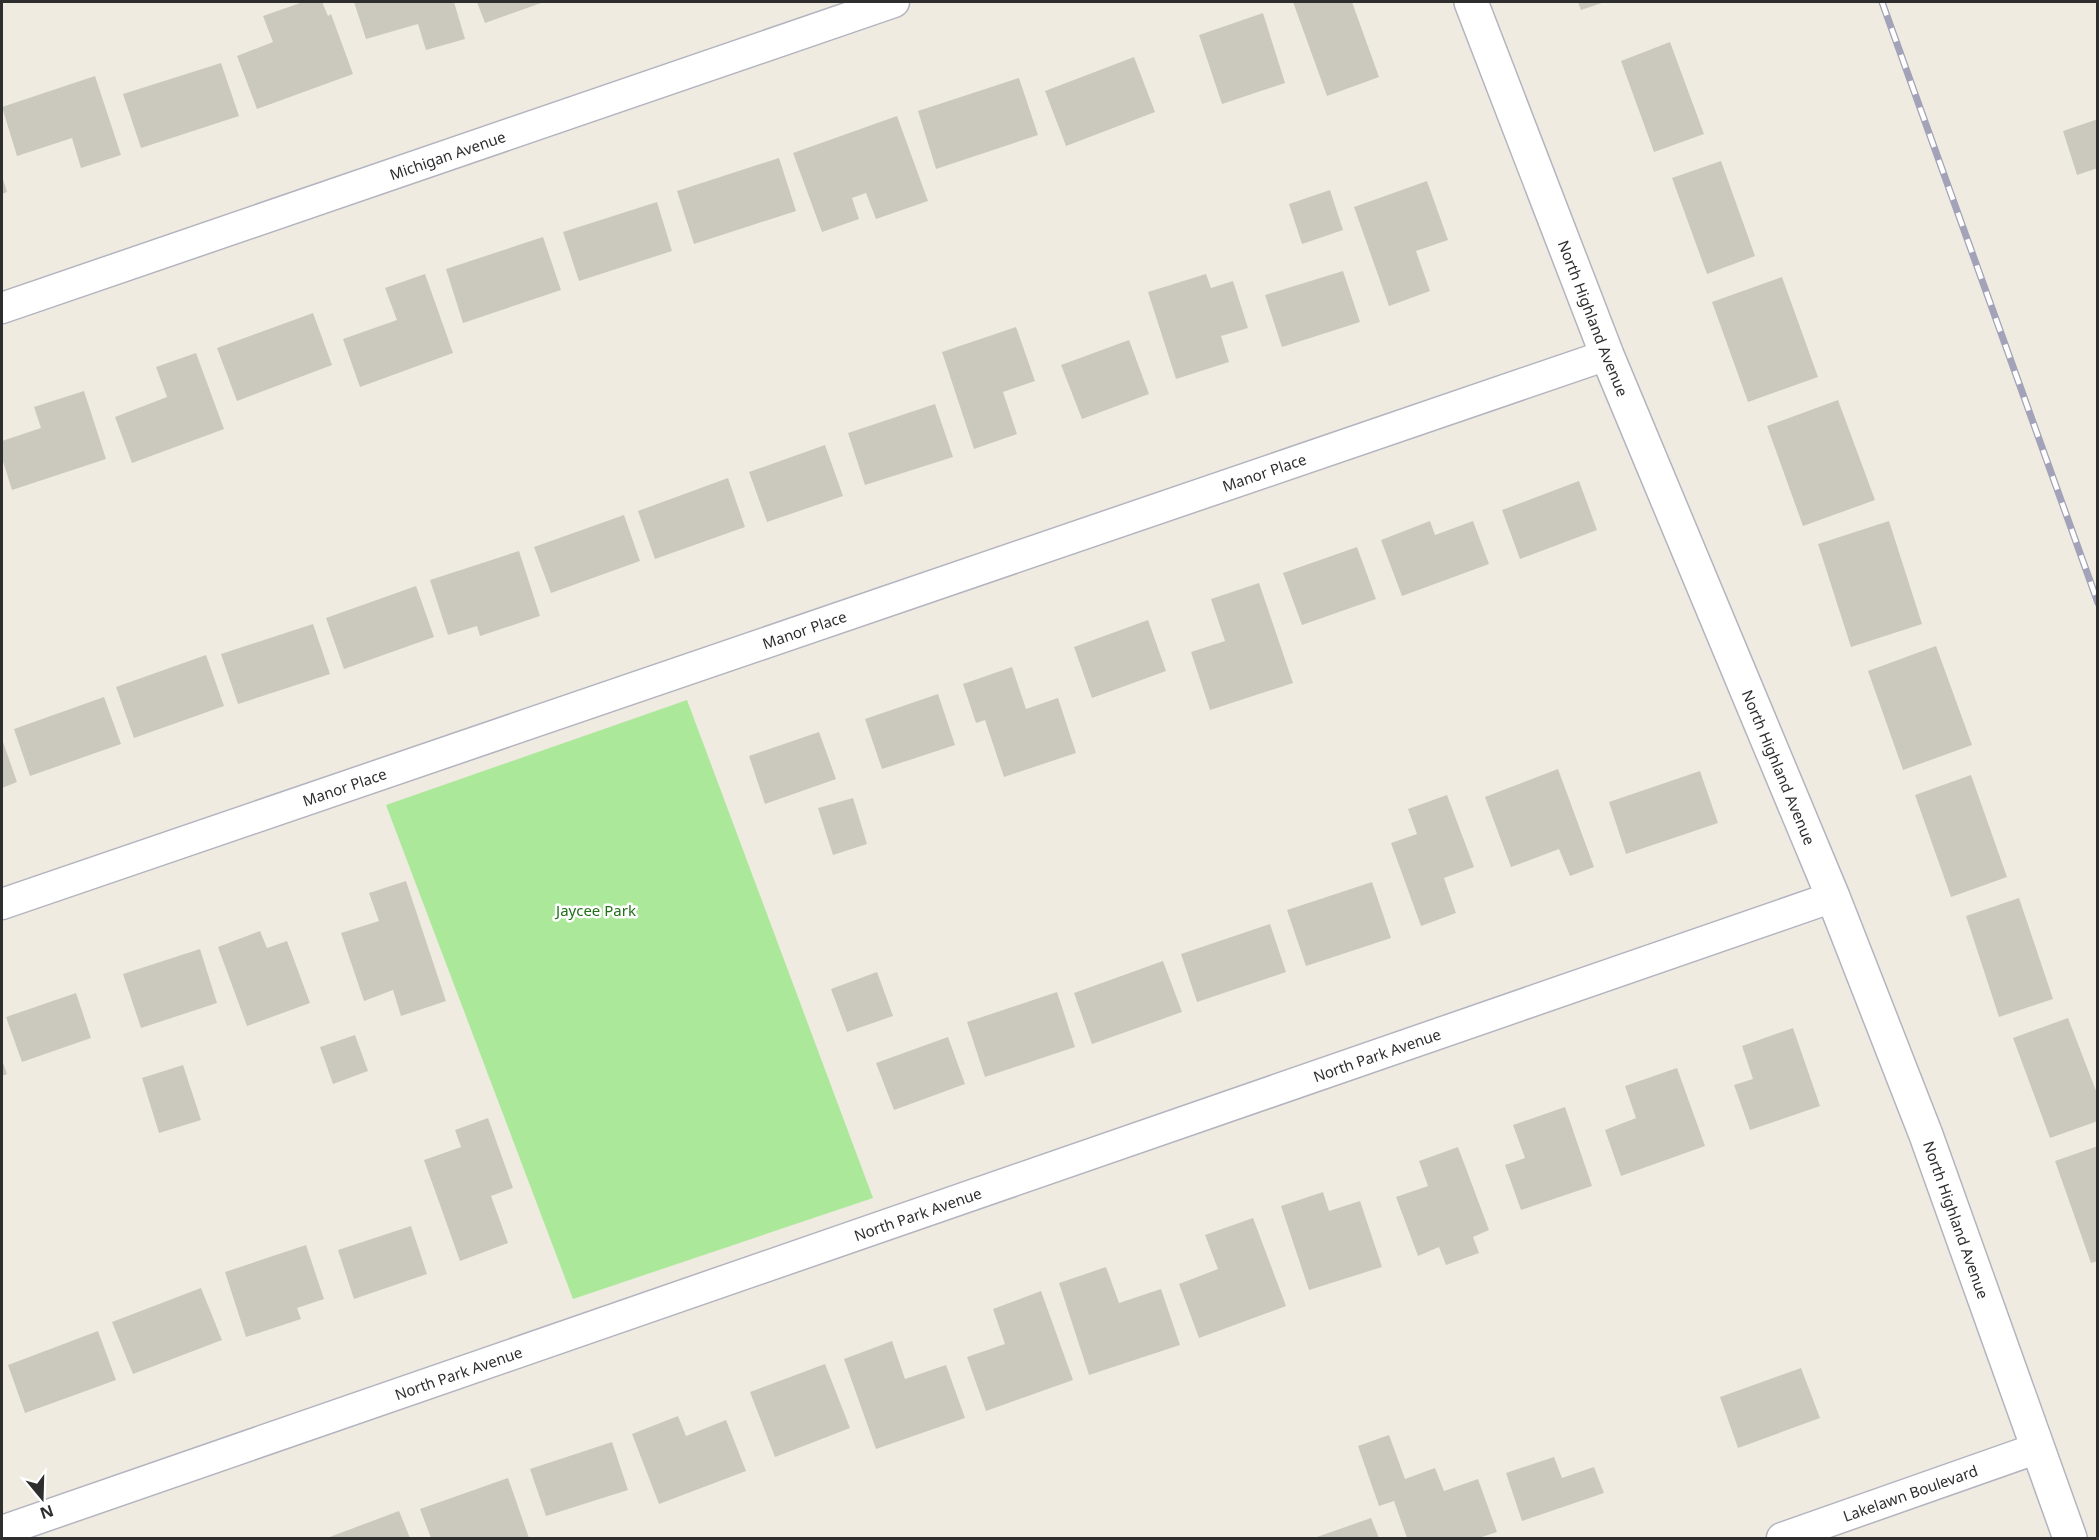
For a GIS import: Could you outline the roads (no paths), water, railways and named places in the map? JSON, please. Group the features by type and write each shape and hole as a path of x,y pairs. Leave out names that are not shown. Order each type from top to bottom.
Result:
{"street":[{"name":"Michigan Avenue","path":"2,308 894,2"},
{"name":"North Highland Avenue","path":"1471,2 1607,355 1833,897 1926,1135 2070,1539"},
{"name":"Manor Place","path":"2,904 1607,355"},
{"name":"North Park Avenue","path":"2,1531 1833,897"},
{"name":"Lakelawn Boulevard","path":"1782,1539 2038,1448"}],"railway":[{"path":"1882,2 2098,603"}],"park label":[{"name":"Jaycee Park","path":"596,910"}]}
